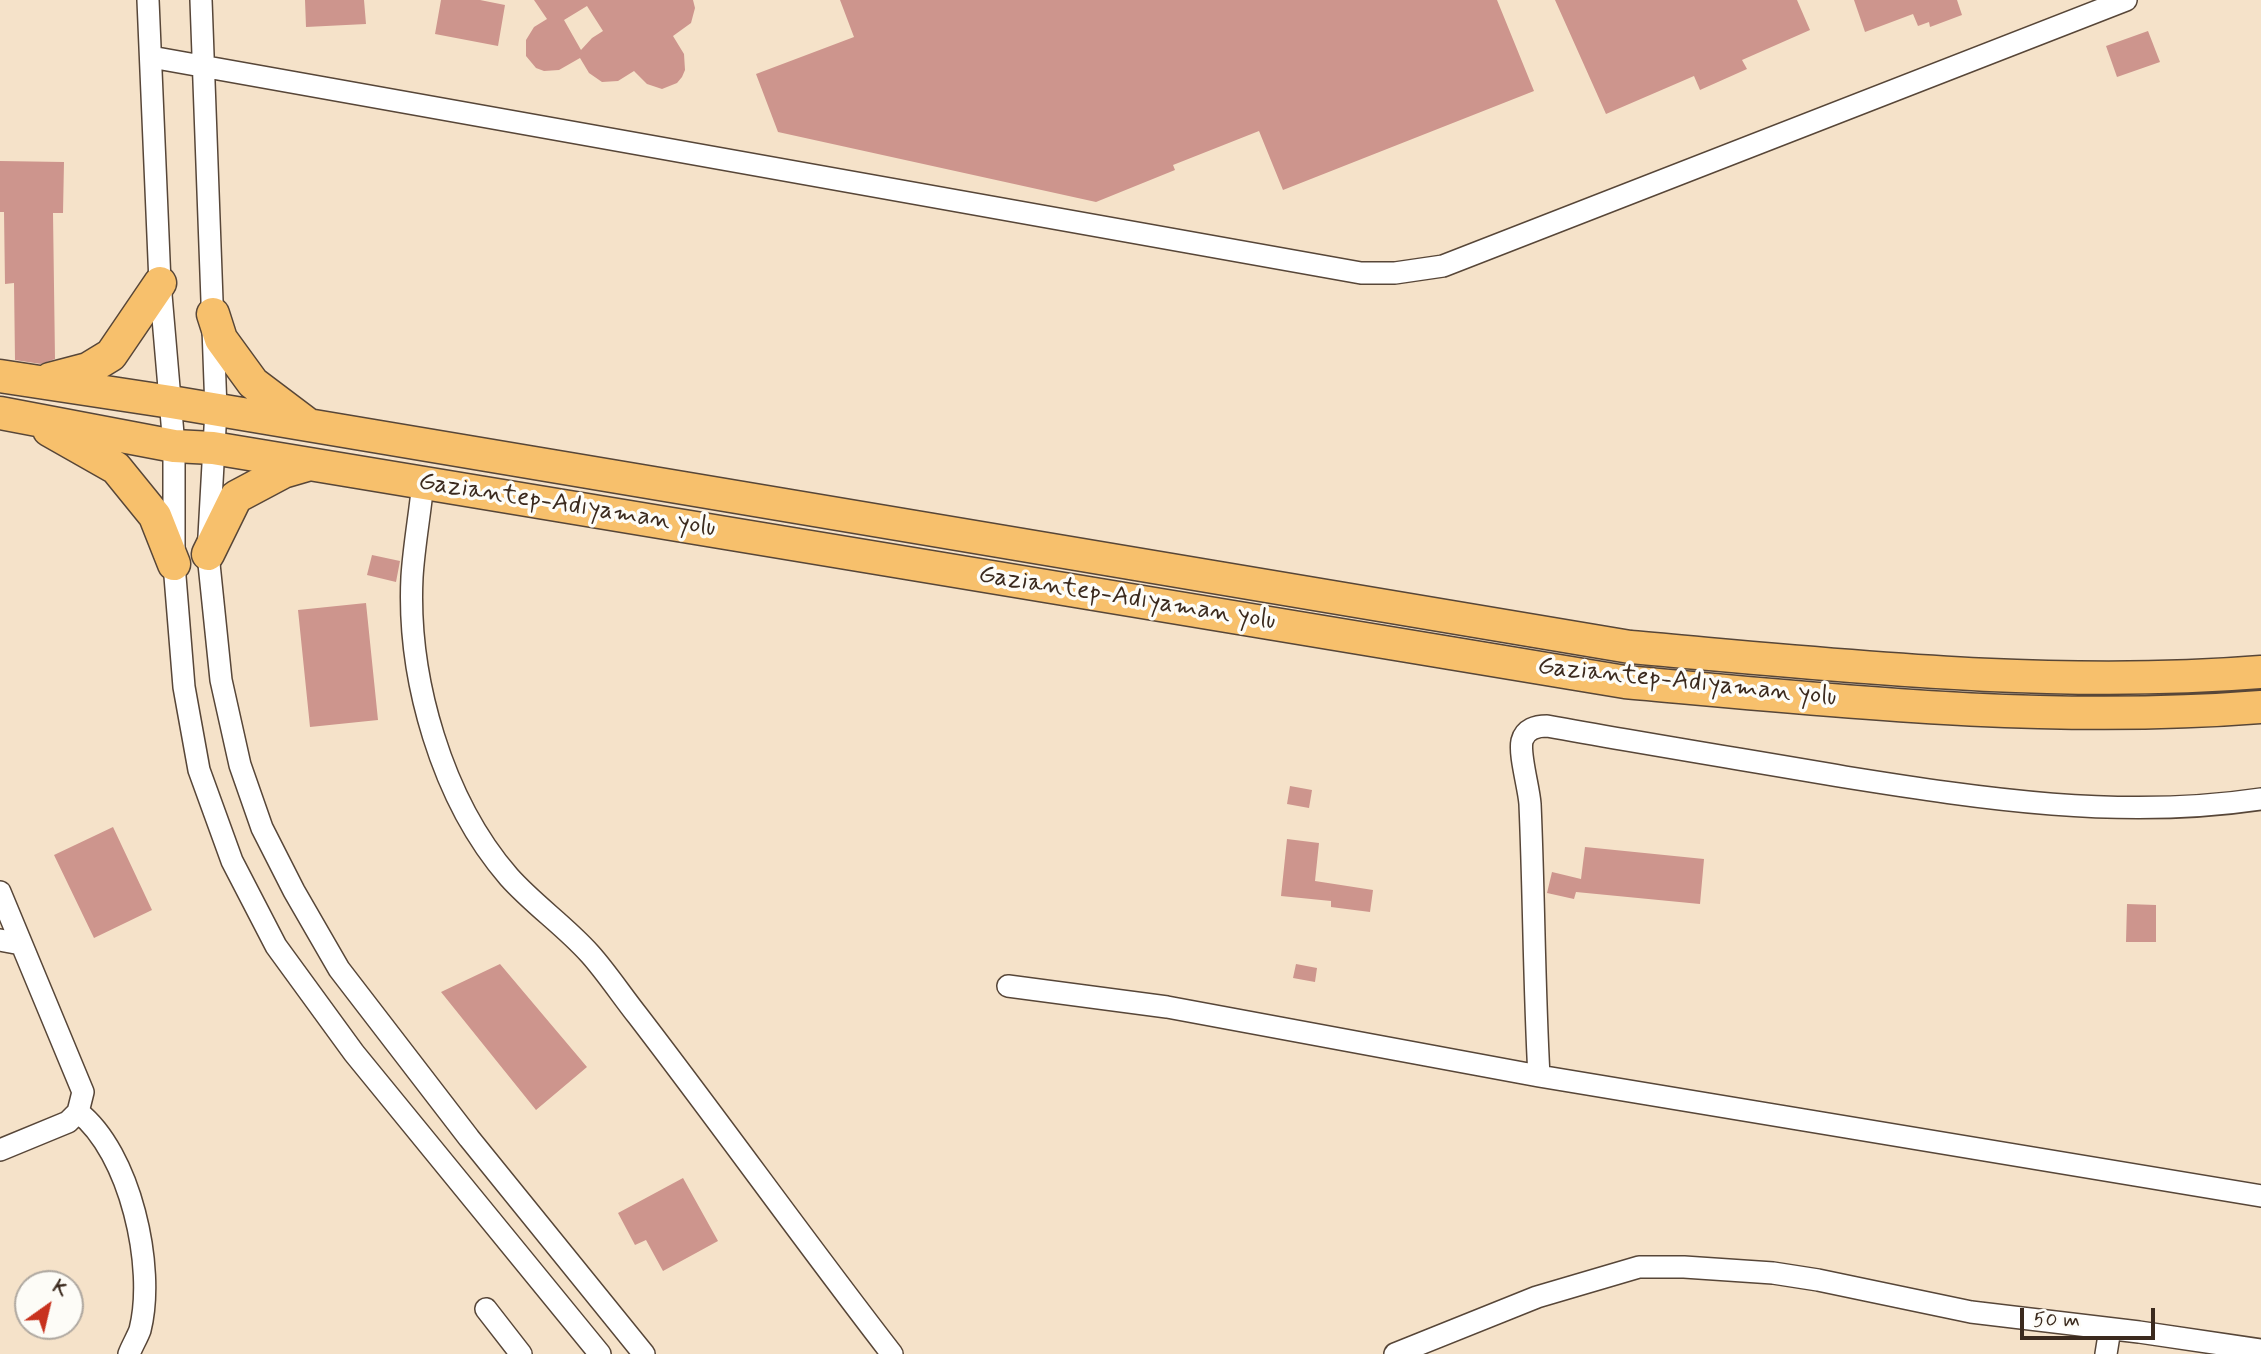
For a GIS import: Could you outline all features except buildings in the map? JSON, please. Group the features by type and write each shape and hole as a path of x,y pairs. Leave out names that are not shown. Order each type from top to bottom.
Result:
{"highway":[{"path":"40,382 88,369 111,355 160,283"},
{"path":"213,314 221,339 253,383 309,426"},
{"name":"Gaziantep-Adıyaman yolu","path":"0,376 170,402 1630,647 1843,666 2071,679 2261,672"},
{"path":"13,415 116,468 155,516 174,564"},
{"name":"Gaziantep-Adıyaman yolu","path":"13,415 174,446 213,448 423,482 1625,682 1841,701 2071,714 2261,707"},
{"path":"208,554 236,497 284,472 310,464"}],"street":[{"path":"148,0 160,283 174,446 174,564 184,687 199,770 232,861 276,946 354,1053 600,1354"},
{"path":"201,0 216,410 208,554 221,680 240,765 262,828 294,891 339,969 469,1138 644,1354"},
{"path":"151,57 1361,273 1395,273 1443,266 2126,0"},
{"path":"423,482 412,577 418,668 434,733 460,802 474,828 508,876 528,898 557,921 589,953 892,1354"},
{"path":"1539,1076 1529,790 1522,751 1526,733 1534,728 1547,726 2017,802 2112,809 2190,807 2261,799"},
{"path":"0,892 83,1092 78,1112 61,1126 0,1150"},
{"path":"0,940 21,944"},
{"path":"1008,986 1167,1007 1539,1076 2261,1196"},
{"path":"78,1112 100,1134 119,1167 139,1232 143,1257 143,1307 139,1331 129,1354"},
{"path":"1395,1354 1537,1297 1639,1266 1773,1273 1971,1312 2261,1350"},
{"path":"486,1309 522,1354"},
{"path":"2106,1354 2110,1329"}]}
